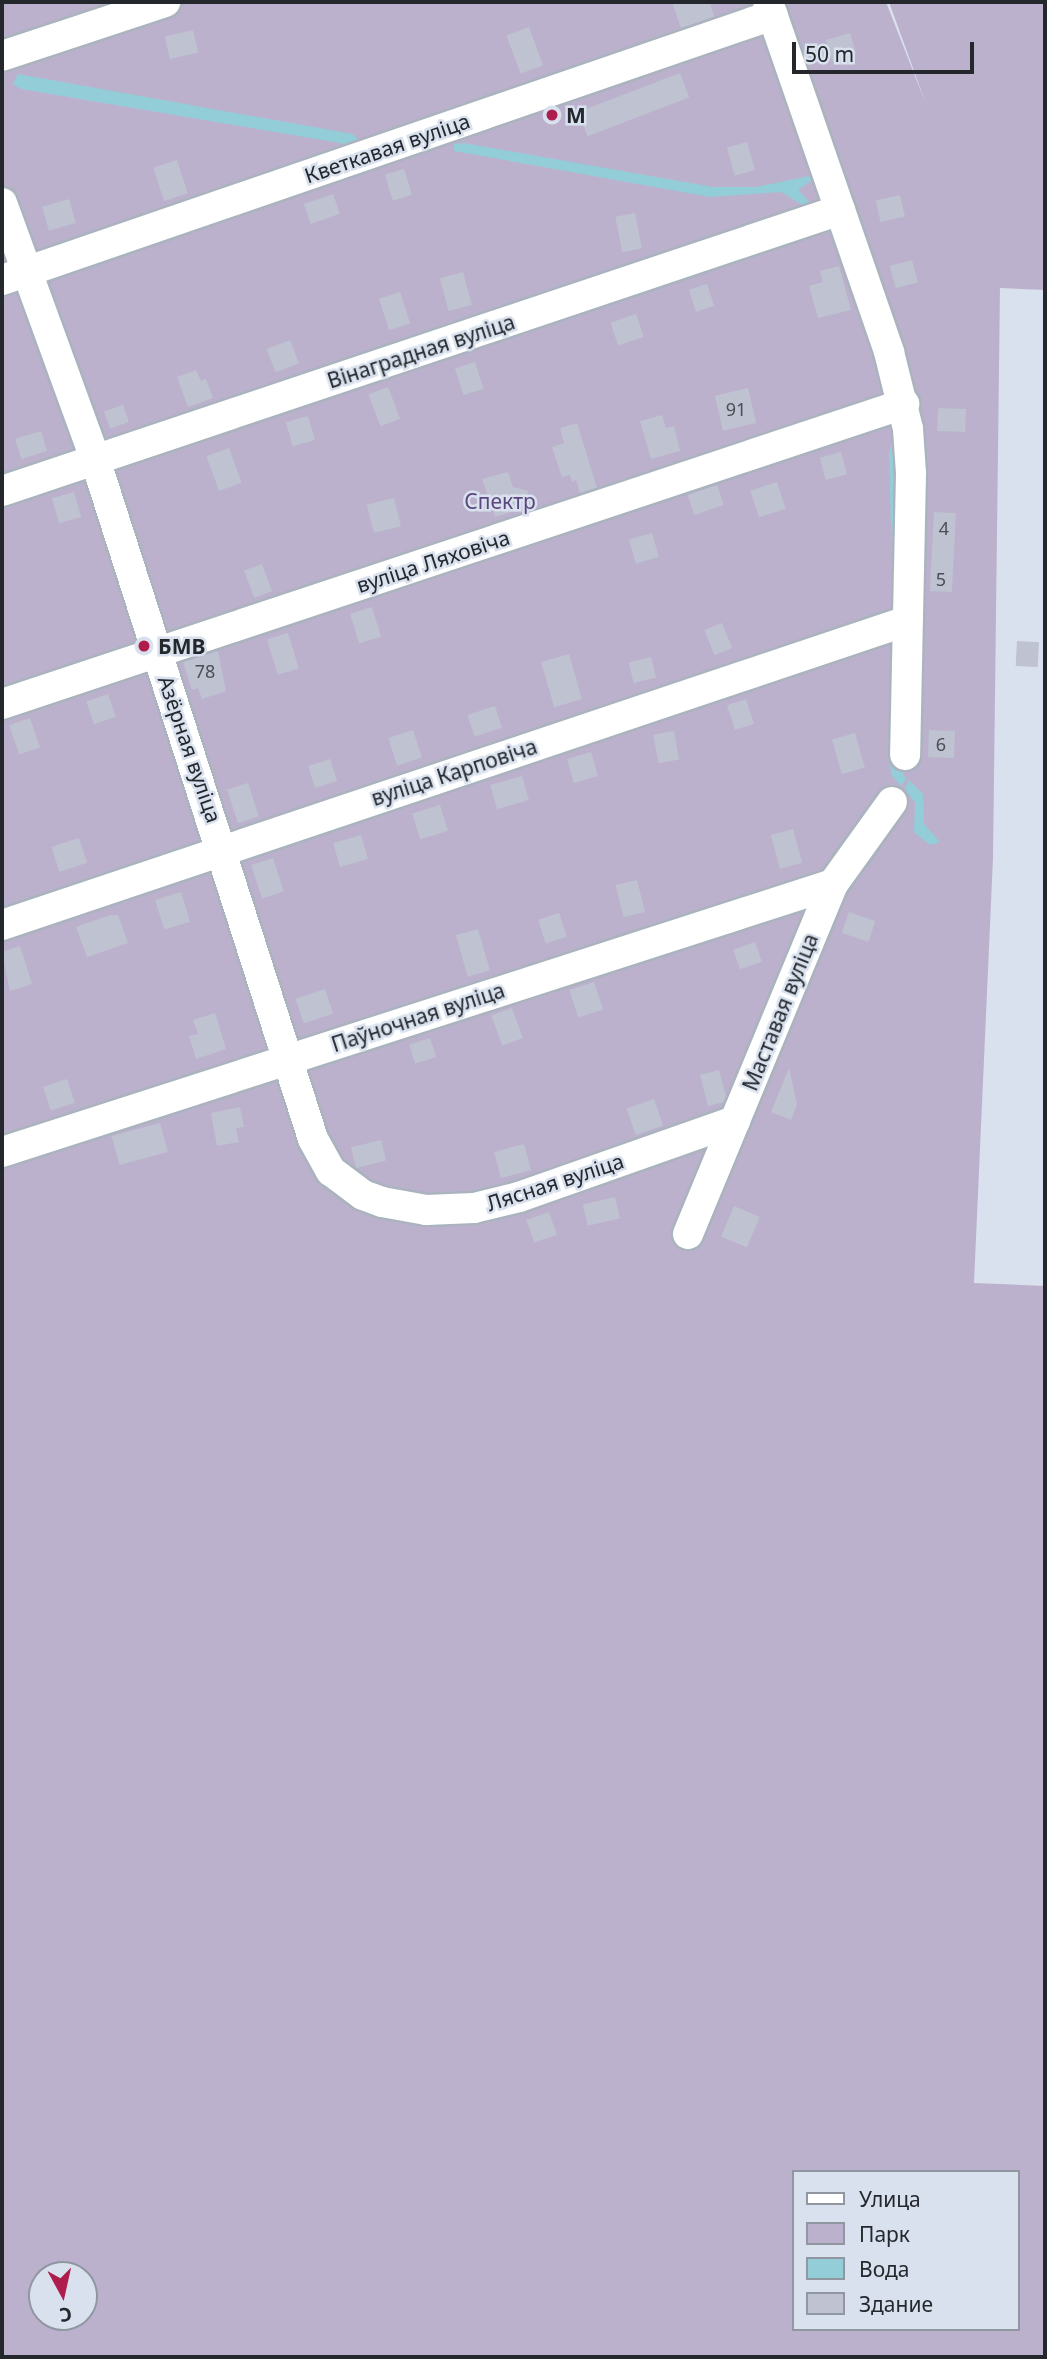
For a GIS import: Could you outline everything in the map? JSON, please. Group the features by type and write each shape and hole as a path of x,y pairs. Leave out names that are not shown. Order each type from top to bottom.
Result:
{"street":[{"path":"2,56 165,2"},
{"path":"771,9 904,404 911,473 905,755"},
{"name":"Кветкавая вуліца","path":"14,276 771,9"},
{"name":"Азёрная вуліца","path":"2,202 14,276 95,460 224,849 313,1139"},
{"name":"Вінаградная вуліца","path":"2,491 840,210"},
{"name":"вуліца Ляховіча","path":"2,704 904,404"},
{"name":"вуліца Карповіча","path":"2,925 907,621"},
{"name":"Маставая вуліца","path":"688,1234 834,884 892,802"},
{"name":"Паўночная вуліца","path":"2,1152 834,884"},
{"name":"Лясная вуліца","path":"313,1139 331,1171 363,1195 403,1207 449,1210 519,1197 735,1121"}],"green space":[{"name":"Спектр","path":"2,2 886,2 926,104 889,2 1045,2 1045,290 1000,288 993,858 974,1283 1045,1286 1045,2357 2,2357"}],"water":[{"path":"18,74 353,134 359,141 352,145 21,89 13,84"},
{"path":"464,143 713,187 756,187 809,176 812,180 798,190 811,204 806,207 781,192 710,197 454,151 454,144"},
{"path":"893,439 897,465 893,605 889,453"},
{"path":"892,646 894,758 906,779 901,786 892,776 888,758"},
{"path":"909,780 923,794 924,824 940,842 930,845 914,832 915,803 905,789"}],"building":[{"path":"672,2 710,2 714,17 681,28"},
{"path":"529,27 543,66 520,74 506,35"},
{"path":"193,30 198,52 170,59 165,37"},
{"path":"850,33 856,54 832,61 826,40"},
{"path":"680,73 689,97 588,136 578,112"},
{"path":"747,142 755,170 735,176 727,148"},
{"path":"177,160 188,193 164,201 153,168"},
{"path":"404,169 412,195 393,201 385,175"},
{"path":"333,194 340,214 311,224 304,204"},
{"path":"900,195 905,216 881,222 876,201"},
{"path":"69,199 76,223 49,231 42,207"},
{"path":"635,213 642,248 622,252 615,217"},
{"path":"912,260 918,282 896,288 890,266"},
{"path":"839,266 851,310 818,318 809,286 823,282 820,271"},
{"path":"463,272 472,305 449,311 440,278"},
{"path":"707,284 714,306 696,312 689,290"},
{"path":"400,292 410,323 389,330 379,299"},
{"path":"636,314 644,337 618,345 610,323"},
{"path":"290,340 299,363 276,372 267,349"},
{"path":"475,362 484,389 464,395 455,368"},
{"path":"196,370 201,381 206,379 213,398 188,407 177,377"},
{"path":"388,387 400,419 381,426 368,395"},
{"path":"748,388 756,423 723,431 715,396"},
{"path":"123,405 129,422 110,429 104,412"},
{"path":"938,408 966,409 965,432 937,431"},
{"path":"662,415 666,428 674,426 680,451 651,459 640,421"},
{"path":"308,416 315,440 293,446 286,422"},
{"path":"577,423 597,488 580,493 576,480 572,482 570,475 562,477 552,447 564,443 560,428"},
{"path":"41,431 47,451 21,459 15,439"},
{"path":"229,448 242,483 219,491 206,456"},
{"path":"841,452 847,474 826,480 820,458"},
{"path":"508,472 513,487 528,491 521,509 495,517 482,479"},
{"path":"777,482 786,509 759,517 750,491"},
{"path":"717,485 724,505 695,515 688,495"},
{"path":"74,492 81,517 59,523 52,498"},
{"path":"394,498 401,526 374,533 367,505"},
{"path":"934,512 956,513 952,592 930,591"},
{"path":"652,533 659,557 636,564 629,540"},
{"path":"262,564 272,591 254,598 244,570"},
{"path":"372,607 381,637 359,643 350,614"},
{"path":"722,623 732,648 714,655 704,630"},
{"path":"288,633 299,668 278,675 267,639"},
{"path":"1017,641 1039,642 1038,667 1016,666"},
{"path":"218,651 226,691 202,699 198,688 192,690 183,662"},
{"path":"569,654 582,699 554,707 541,662"},
{"path":"651,657 656,677 634,683 629,663"},
{"path":"108,694 116,717 94,724 86,701"},
{"path":"746,699 754,724 735,730 727,705"},
{"path":"495,706 502,728 475,737 467,715"},
{"path":"30,718 40,747 19,754 9,725"},
{"path":"413,730 422,758 397,766 388,738"},
{"path":"929,730 955,731 954,758 928,757"},
{"path":"674,731 679,760 658,763 653,735"},
{"path":"855,733 865,768 842,774 832,740"},
{"path":"591,752 598,776 574,783 567,759"},
{"path":"330,759 337,781 315,788 308,766"},
{"path":"522,776 529,800 497,809 490,785"},
{"path":"248,783 259,816 238,823 227,790"},
{"path":"440,805 448,831 420,839 412,813"},
{"path":"793,829 802,863 780,869 771,835"},
{"path":"361,835 368,859 340,867 333,843"},
{"path":"79,838 87,863 59,872 51,847"},
{"path":"273,858 284,891 262,898 251,865"},
{"path":"637,880 645,912 624,917 616,885"},
{"path":"181,892 190,922 164,930 155,900"},
{"path":"849,912 875,921 868,942 842,933"},
{"path":"559,913 567,937 546,944 538,920"},
{"path":"110,915 118,915 128,943 87,957 76,927"},
{"path":"478,929 490,970 468,977 456,935"},
{"path":"755,942 762,962 740,969 733,949"},
{"path":"20,946 32,984 10,991 2,952"},
{"path":"594,982 603,1010 578,1018 569,990"},
{"path":"325,989 333,1014 304,1023 296,999"},
{"path":"512,1008 523,1038 502,1046 491,1016"},
{"path":"215,1013 226,1049 196,1059 189,1036 198,1034 193,1020"},
{"path":"430,1038 436,1057 415,1064 409,1045"},
{"path":"789,1068 797,1104 791,1120 771,1112"},
{"path":"719,1070 726,1096 724,1102 708,1106 700,1075"},
{"path":"67,1079 75,1103 51,1111 43,1087"},
{"path":"654,1099 663,1125 636,1135 627,1108"},
{"path":"240,1107 244,1127 236,1128 239,1142 217,1146 211,1113"},
{"path":"160,1123 168,1152 119,1165 112,1136"},
{"path":"381,1140 386,1160 356,1168 351,1147"},
{"path":"524,1144 531,1170 501,1178 494,1152"},
{"path":"615,1197 620,1218 588,1226 583,1204"},
{"path":"734,1206 760,1217 747,1247 721,1236"},
{"path":"549,1212 557,1235 534,1243 526,1220"}],"place":[{"name":"М","path":"552,115"},
{"name":"БМВ","path":"144,646"}]}
